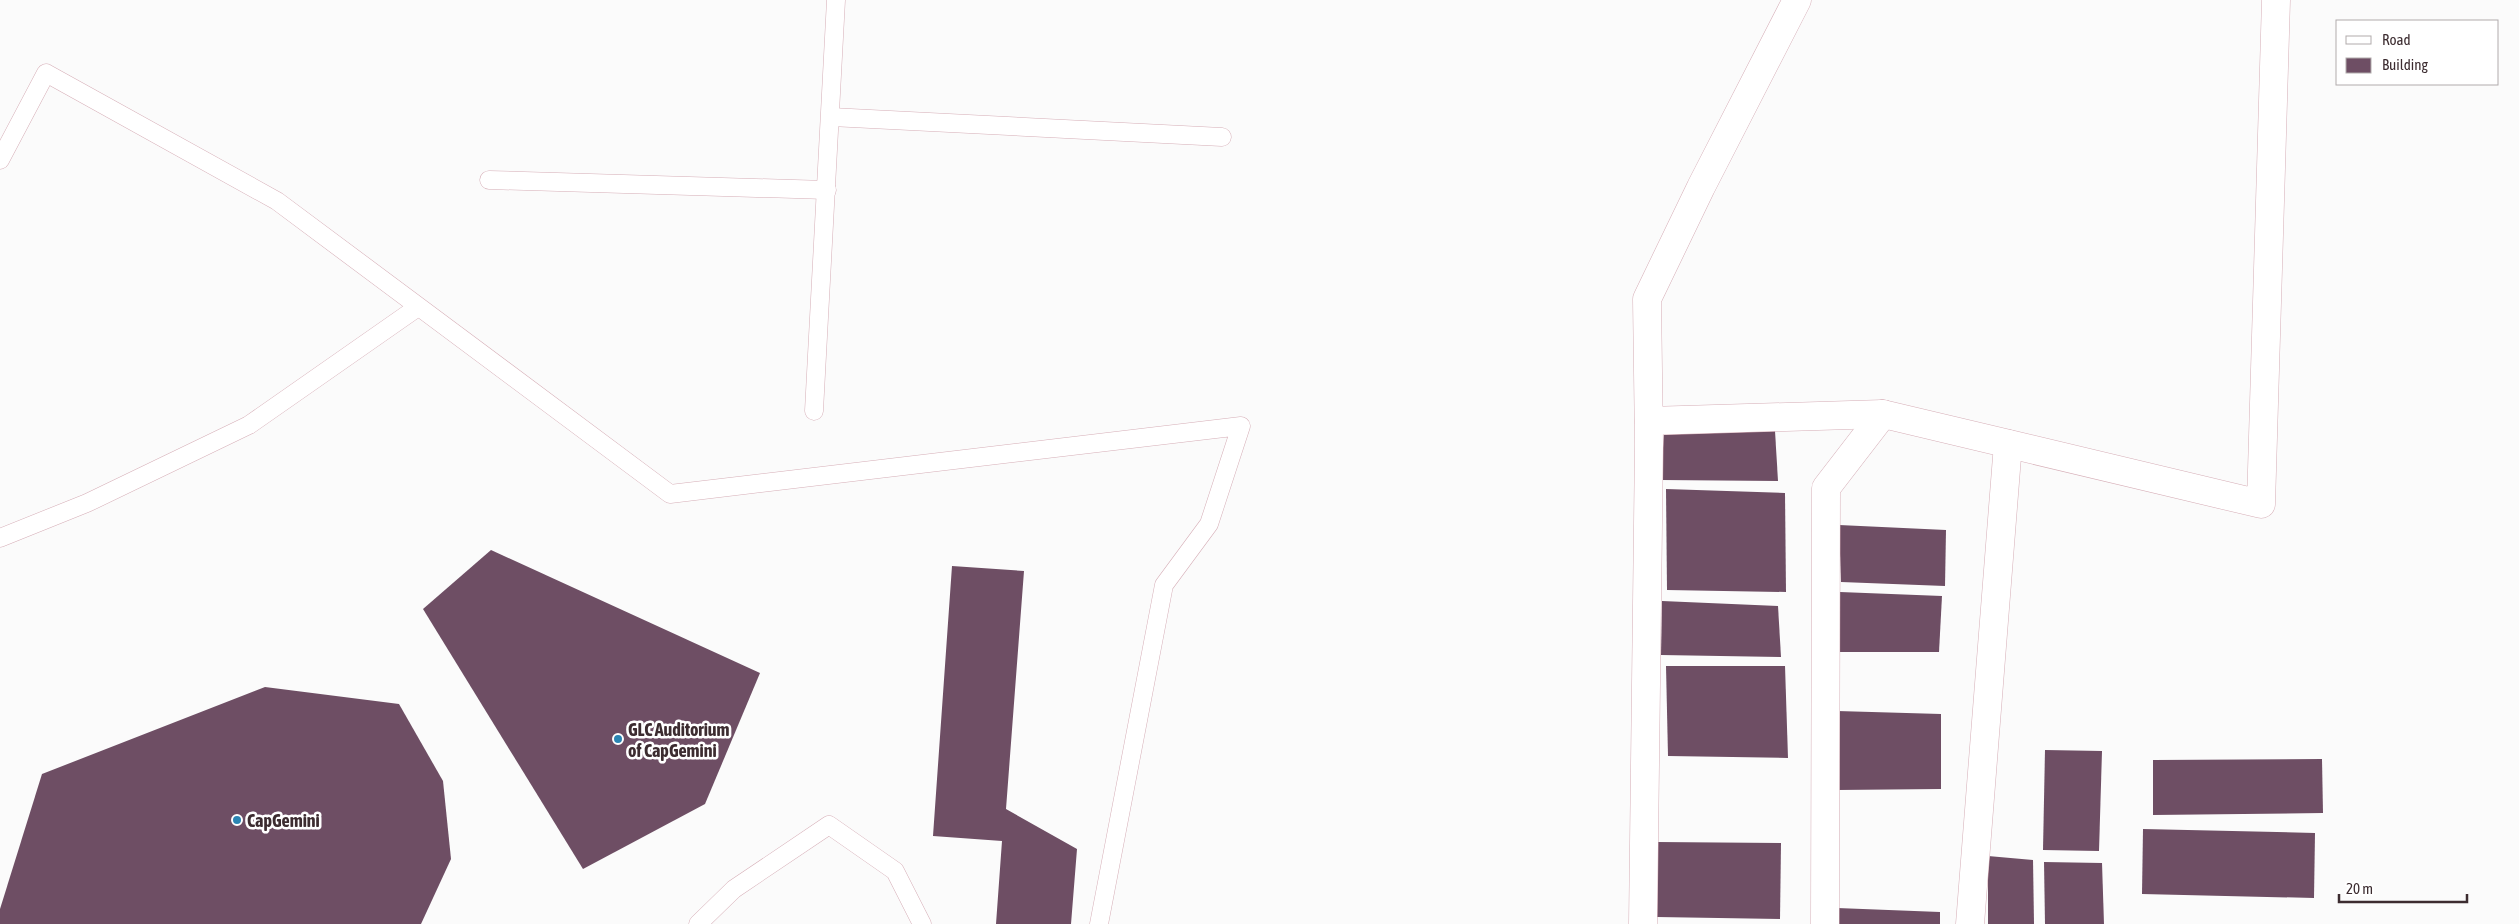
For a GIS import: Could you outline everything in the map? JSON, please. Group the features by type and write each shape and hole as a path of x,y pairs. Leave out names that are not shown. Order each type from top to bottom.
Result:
{"street":[{"path":"1643,924 1649,421 1647,299 1701,188 1797,0"},
{"path":"1649,421 1883,414 2261,504 2276,0"},
{"path":"1825,924 1826,488 1883,414"},
{"path":"1970,924 2008,444"}],"lane":[{"path":"814,411 836,0"},
{"path":"0,160 46,74 277,201 670,494 1241,426 1209,524 1164,585 1099,924"},
{"path":"831,117 1222,137"},
{"path":"489,180 827,190"},
{"path":"0,538 87,503 249,426 418,306"},
{"path":"698,924 734,889 829,825 896,871 922,924"}],"building":[{"path":"1775,431 1778,481 1661,480 1664,432"},
{"path":"1666,489 1785,493 1786,592 1667,590"},
{"path":"1839,525 1946,530 1945,586 1841,582"},
{"name":"GLC Auditorium of CapGemini","path":"491,550 760,673 705,804 583,869 423,609"},
{"path":"952,566 1024,571 1006,809 1077,849 1071,924 996,924 1002,841 933,836"},
{"path":"1840,592 1942,596 1939,652 1836,652"},
{"path":"1662,601 1778,606 1781,657 1661,655"},
{"path":"1666,666 1785,666 1788,758 1668,756"},
{"name":"CapGemini","path":"265,687 399,704 443,781 451,859 421,924 0,924 0,909 42,774"},
{"path":"1837,711 1941,714 1941,789 1837,790"},
{"path":"2045,750 2102,751 2099,851 2043,850"},
{"path":"2322,759 2323,813 2153,815 2153,760"},
{"path":"2143,829 2315,833 2314,898 2142,894"},
{"path":"1657,842 1781,843 1780,919 1657,917"},
{"path":"1988,856 2033,860 2034,924 1988,924"},
{"path":"2044,862 2102,863 2104,924 2045,924"},
{"path":"1837,908 1940,912 1940,924 1837,924"}],"place":[{"name":"GLC Auditorium of CapGemini","path":"618,739"},
{"name":"CapGemini","path":"237,820"}]}
